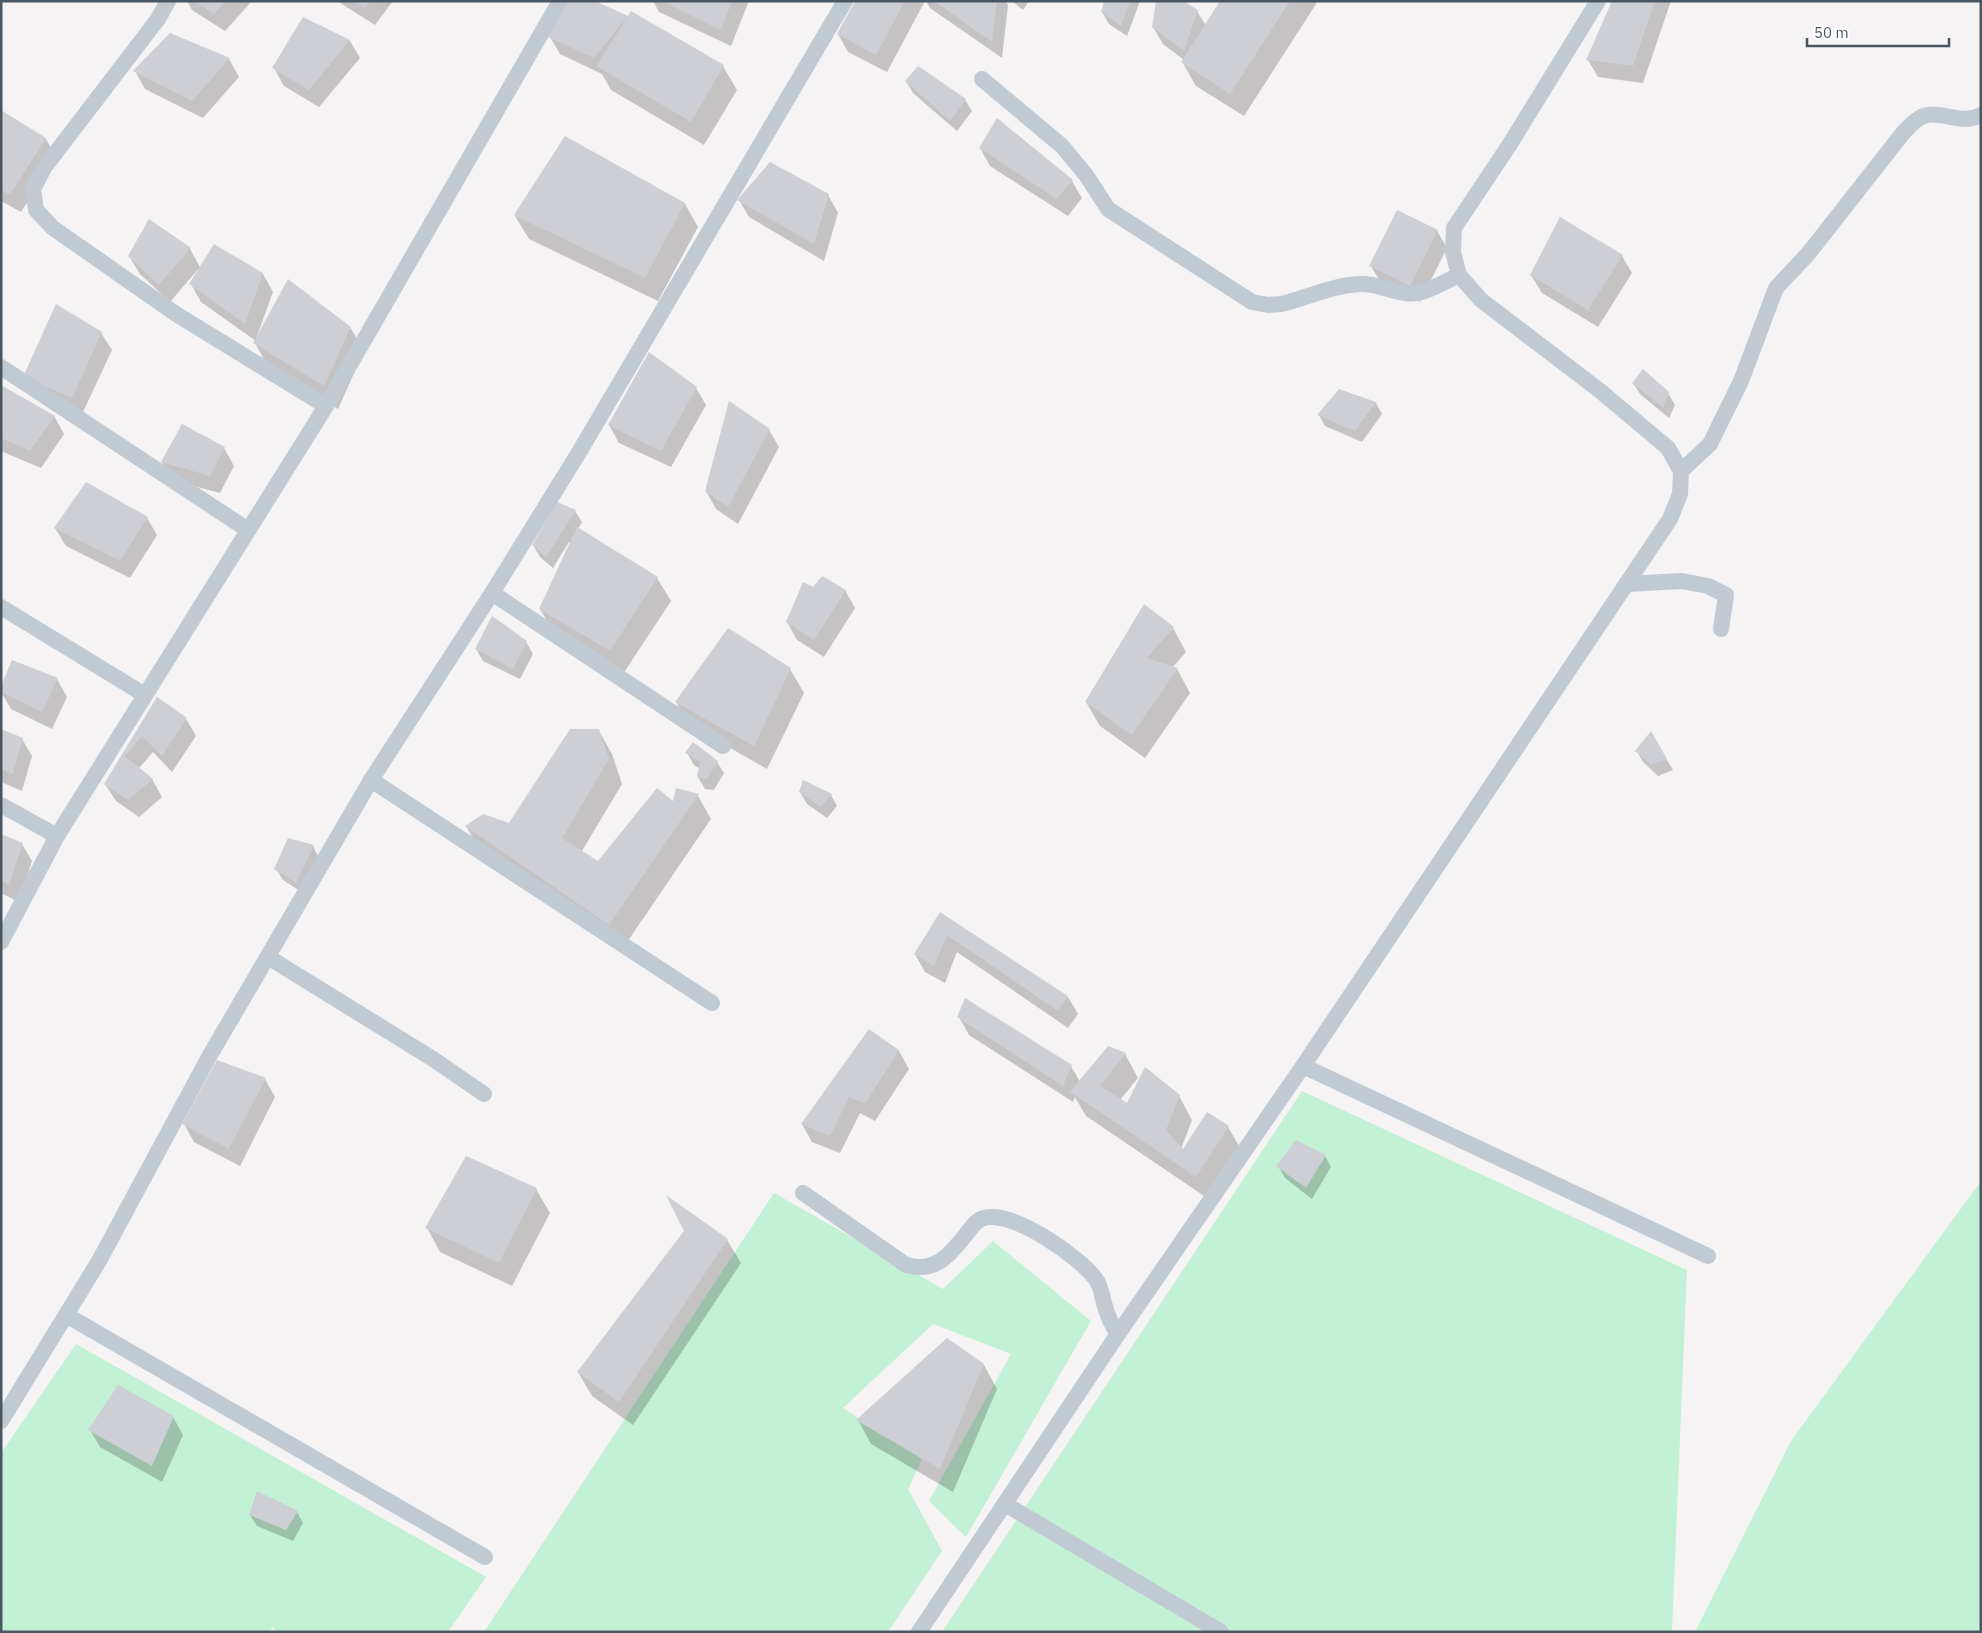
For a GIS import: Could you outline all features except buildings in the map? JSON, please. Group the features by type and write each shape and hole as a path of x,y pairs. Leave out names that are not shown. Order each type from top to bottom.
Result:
{"street":[{"path":"168,1 158,19 44,168 33,189 36,210 53,228 176,314 326,406"},
{"path":"1,942 57,836 326,406 560,1"},
{"path":"1,1421 99,1261 210,1055 371,780 492,593 583,446 845,1"},
{"path":"919,1632 1118,1334 1303,1066 1670,519 1680,494 1681,471 1668,448 1599,390 1480,300 1460,275 1453,252 1454,228 1510,144 1598,1"},
{"path":"982,80 1062,146 1086,175 1108,210 1252,302 1268,305 1281,304 1359,284 1381,285 1406,293 1423,292 1460,275"},
{"path":"1681,471 1710,444 1740,381 1776,288 1808,254 1903,133 1919,118 1936,114 1961,120 1974,119 1981,116"},
{"path":"1,367 248,530"},
{"path":"1626,584 1682,581 1708,586 1726,595 1721,629"},
{"path":"492,593 723,746"},
{"path":"1,607 145,695"},
{"path":"371,780 712,1003"},
{"path":"1,805 57,836"},
{"path":"268,957 432,1059 484,1094"},
{"path":"1303,1066 1708,1256"},
{"path":"803,1193 906,1265 918,1268 932,1266 947,1257 982,1219 995,1217 1018,1223 1050,1240 1083,1264 1099,1283 1110,1323 1118,1334"},
{"path":"66,1315 485,1557"},
{"path":"1005,1504 1221,1632"}],"green space":[{"path":"1302,1091 1687,1270 1672,1632 942,1632"},
{"path":"1981,1181 1981,1632 1695,1632 1791,1441"},
{"path":"774,1193 943,1289 993,1241 1091,1321 966,1537 929,1501 1011,1354 933,1324 843,1408 922,1459 908,1489 942,1551 888,1632 484,1632"},
{"path":"76,1344 486,1577 448,1632 279,1632 272,1627 270,1632 1,1632 1,1453"}]}
